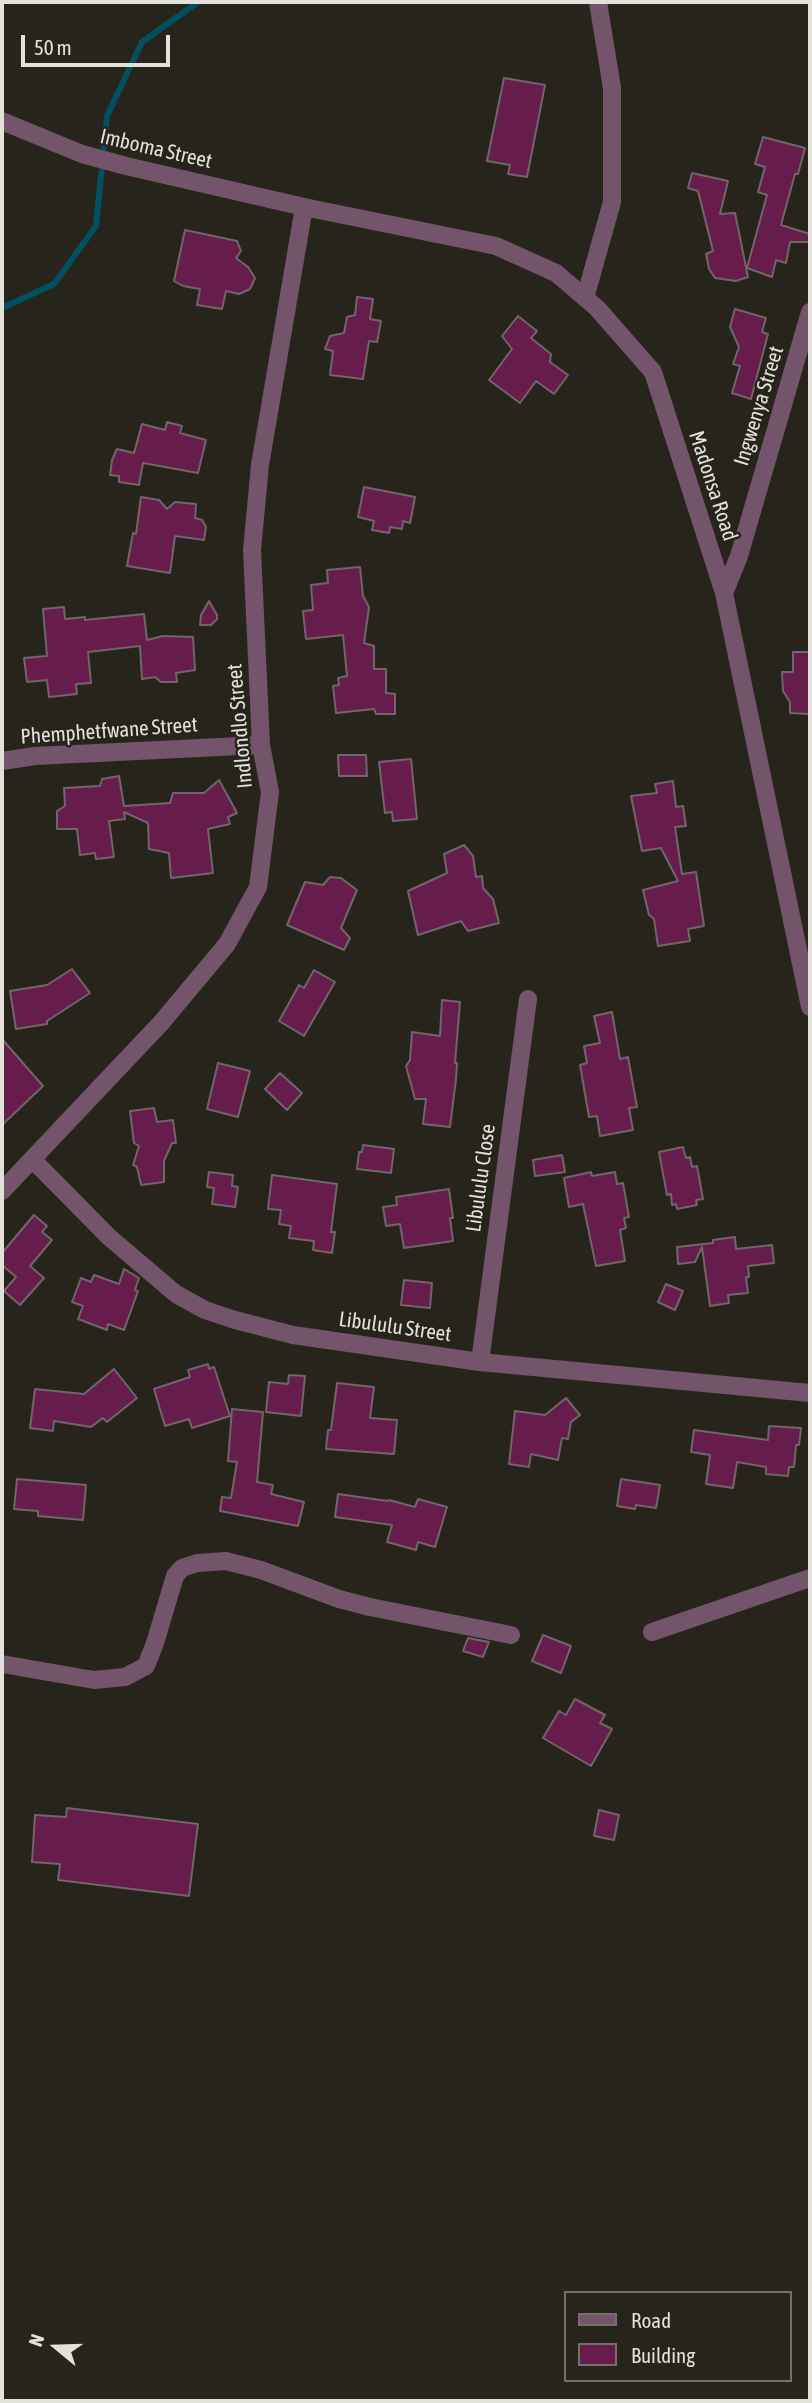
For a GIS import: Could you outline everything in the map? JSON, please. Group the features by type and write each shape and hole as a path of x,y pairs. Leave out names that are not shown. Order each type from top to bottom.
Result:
{"street":[{"path":"585,298 612,202 612,88 598,2"},
{"name":"Imboma Street","path":"2,121 82,154 304,207"},
{"name":"Madonsa Road","path":"304,207 496,246 556,273 597,308 653,372 724,593 810,1007"},
{"name":"Indlondlo Street","path":"2,1191 161,1023 227,944 258,887 270,792 261,745 252,550 260,465 304,207"},
{"name":"Ingwenya Street","path":"724,593 739,556 810,312"},
{"name":"Phemphetfwane Street","path":"2,761 35,756 261,745"},
{"name":"Libululu Close","path":"480,1362 528,999"},
{"name":"Libululu Street","path":"33,1160 110,1237 176,1294 205,1310 293,1335 480,1362 810,1393"},
{"path":"2,1664 94,1680 125,1677 146,1666 156,1643 175,1576 182,1568 197,1563 226,1561 370,1607 511,1634"},
{"path":"652,1632 810,1578"}],"building":[{"path":"504,78 545,85 527,177 508,174 510,165 487,161"},
{"path":"763,137 805,148 781,225 810,234 810,242 790,242 786,263 776,260 772,277 747,268 767,195 758,192 765,167 755,164"},
{"path":"692,173 728,181 720,214 735,213 748,277 736,281 715,278 709,269 706,254 713,251 698,191 688,188"},
{"path":"185,230 237,241 241,251 236,258 248,267 255,278 250,289 239,294 226,291 222,309 197,305 200,289 183,286 174,281"},
{"path":"357,297 373,299 370,319 381,321 377,342 369,341 363,379 330,375 333,351 325,349 330,336 344,333 347,317 355,315"},
{"path":"735,309 766,318 762,332 768,334 751,399 732,393 740,366 733,364 739,347 730,327"},
{"path":"518,316 537,331 531,338 551,354 550,362 568,375 554,394 536,381 520,403 489,380 512,349 502,336"},
{"path":"167,422 182,426 180,433 206,440 198,473 143,463 139,485 119,482 119,476 110,475 117,449 134,453 142,424 165,430"},
{"path":"364,487 415,497 410,523 403,521 402,529 390,527 389,533 372,530 374,521 358,517"},
{"path":"141,497 159,500 167,509 175,502 196,504 195,518 202,520 206,527 204,540 175,536 170,573 127,566 133,533 136,534"},
{"path":"360,567 363,596 369,607 364,643 374,646 374,669 386,669 386,693 395,694 395,714 376,714 374,709 336,713 333,686 339,685 338,678 347,676 343,635 306,639 303,611 313,610 311,585 328,583 327,570"},
{"path":"209,601 217,619 211,625 200,625 201,615"},
{"path":"64,607 65,619 85,617 85,620 144,614 147,640 163,636 193,637 195,670 176,673 177,682 161,682 155,677 142,679 140,646 88,652 91,683 76,684 77,694 49,697 47,680 27,682 24,658 47,656 43,609"},
{"path":"793,652 810,652 810,714 790,713 790,702 783,691 782,672 793,672"},
{"path":"338,755 366,755 367,776 339,776"},
{"path":"411,759 417,819 393,821 392,812 385,813 379,762"},
{"path":"119,776 124,806 170,803 173,793 204,793 219,780 237,813 228,817 230,824 208,829 213,873 171,878 169,853 149,849 148,823 124,812 125,819 109,821 114,857 96,859 95,853 80,855 77,829 57,829 57,811 65,806 64,788 100,786 102,779"},
{"path":"673,781 676,807 683,806 686,826 675,827 682,874 696,872 704,926 688,929 690,941 658,946 654,919 649,915 643,890 678,881 661,848 642,851 631,796 657,793 655,784"},
{"path":"464,845 473,856 476,877 482,876 483,888 493,899 499,923 468,931 461,921 418,935 408,891 447,873 444,854"},
{"path":"330,877 341,878 357,890 341,928 350,938 344,950 287,925 305,882 323,885"},
{"path":"72,969 90,993 47,1021 47,1024 16,1029 10,991 47,985"},
{"path":"314,970 335,982 304,1036 279,1021 299,985 304,988"},
{"path":"442,1000 460,1002 456,1079 450,1127 423,1124 426,1099 415,1099 406,1066 410,1060 412,1032 440,1036"},
{"path":"612,1012 620,1059 628,1057 637,1107 629,1108 633,1130 600,1136 597,1116 589,1117 580,1065 587,1063 584,1046 600,1043 594,1016"},
{"path":"2,1039 43,1086 2,1125"},
{"path":"218,1063 250,1071 238,1117 207,1109"},
{"path":"280,1073 302,1093 287,1110 265,1089"},
{"path":"154,1108 157,1122 173,1120 176,1143 172,1143 164,1161 164,1182 141,1185 137,1167 133,1165 139,1146 134,1143 130,1111"},
{"path":"363,1145 394,1149 391,1173 357,1169 359,1152 362,1152"},
{"path":"683,1147 686,1158 690,1157 692,1167 697,1166 703,1199 696,1200 697,1205 677,1209 676,1204 672,1205 671,1194 667,1195 659,1152"},
{"path":"562,1155 565,1172 535,1176 533,1160"},
{"path":"209,1172 233,1175 232,1186 238,1187 235,1207 212,1204 214,1188 207,1187"},
{"path":"591,1172 592,1176 615,1172 617,1184 623,1183 629,1217 624,1218 626,1228 620,1230 625,1261 596,1266 583,1204 569,1207 564,1178"},
{"path":"272,1175 337,1184 331,1232 335,1232 332,1253 313,1250 314,1241 289,1238 291,1226 279,1224 281,1210 268,1209"},
{"path":"449,1189 453,1241 404,1248 400,1224 386,1226 383,1207 397,1205 396,1197"},
{"path":"34,1215 47,1226 42,1232 52,1240 30,1266 44,1278 20,1305 4,1291 16,1277 2,1265 2,1253"},
{"path":"735,1237 736,1249 772,1245 774,1263 748,1266 748,1293 728,1295 729,1303 710,1306 702,1247 695,1262 678,1264 677,1247 713,1243 713,1240"},
{"path":"124,1269 139,1278 135,1290 138,1291 124,1330 108,1324 107,1330 78,1319 83,1306 72,1302 81,1278 91,1282 94,1275 119,1284"},
{"path":"404,1280 432,1283 430,1308 401,1305"},
{"path":"666,1284 683,1291 675,1310 658,1302"},
{"path":"208,1364 209,1369 214,1367 230,1416 192,1428 189,1419 165,1426 154,1389 190,1377 188,1370"},
{"path":"114,1369 137,1398 107,1422 103,1418 91,1427 54,1421 53,1431 30,1428 35,1389 84,1394"},
{"path":"289,1375 305,1376 301,1416 266,1412 269,1382 288,1384"},
{"path":"337,1383 374,1387 370,1418 397,1420 394,1454 326,1449"},
{"path":"566,1398 580,1415 571,1422 568,1439 562,1438 558,1460 531,1454 529,1467 509,1464 515,1411 545,1415"},
{"path":"232,1409 263,1412 257,1482 273,1485 271,1494 304,1502 298,1526 220,1511 222,1497 231,1498 237,1462 228,1461"},
{"path":"769,1426 801,1428 794,1467 789,1467 788,1476 766,1474 766,1467 737,1462 733,1488 706,1484 710,1455 691,1452 694,1430 768,1440"},
{"path":"17,1479 86,1485 83,1520 38,1516 38,1511 14,1509"},
{"path":"621,1479 660,1485 656,1508 617,1506"},
{"path":"338,1494 389,1500 415,1507 418,1499 447,1507 435,1547 418,1542 416,1550 387,1542 392,1525 335,1517"},
{"path":"543,1635 571,1646 561,1673 532,1661"},
{"path":"468,1638 489,1642 483,1657 463,1651"},
{"path":"575,1699 605,1715 600,1723 612,1729 591,1766 543,1738 559,1711 566,1715"},
{"path":"67,1808 198,1824 189,1896 58,1880 60,1864 32,1862 35,1815 66,1817"},
{"path":"599,1810 619,1815 614,1840 594,1836"}],"waterway":[{"path":"2,308 54,284 96,226 107,116 142,42 198,2"}]}
